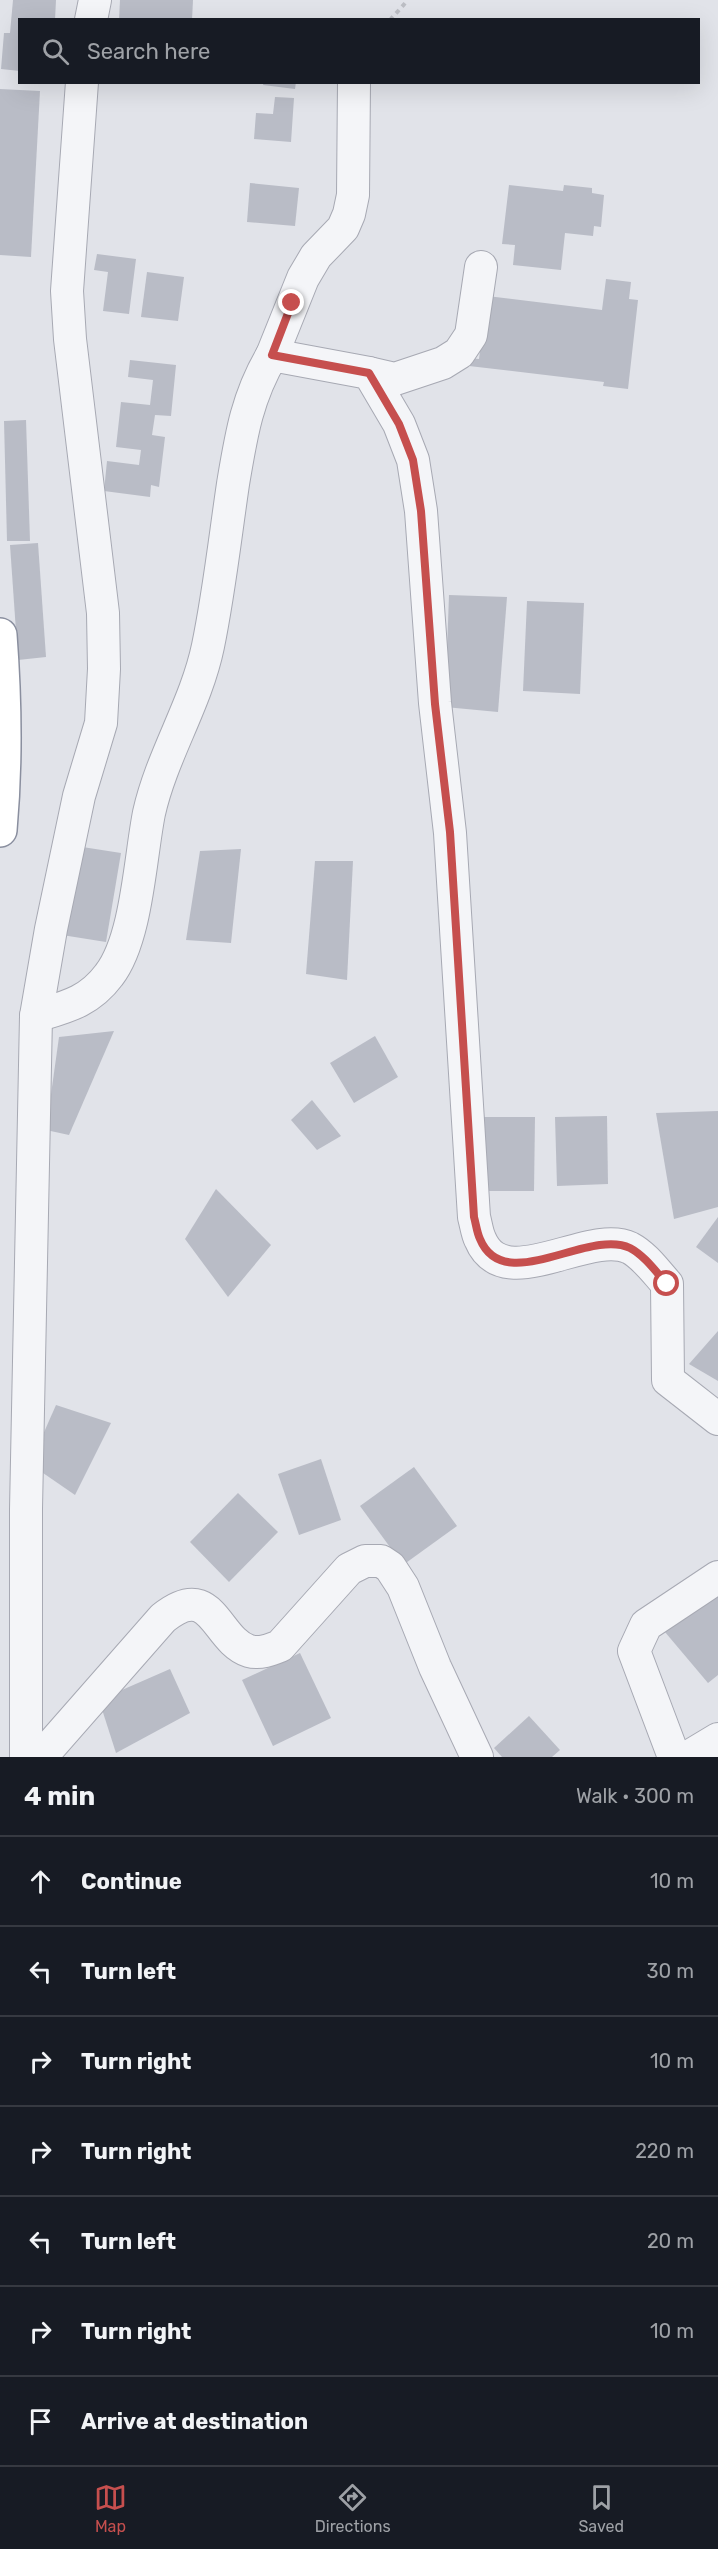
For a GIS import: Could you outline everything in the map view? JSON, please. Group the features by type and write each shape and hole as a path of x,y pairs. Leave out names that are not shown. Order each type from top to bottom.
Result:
{"highway":[{"path":"0,635 5,700 5,763 0,830"}],"street":[{"path":"91,18 95,0"},
{"path":"26,1757 26,1497 36,1016 51,929 79,796 101,723 104,669 103,613 70,339 67,291 82,84"},
{"path":"36,1016 90,996 111,974 126,941 152,803 160,777 191,701 208,647 244,422 251,397 272,355 303,278 316,255 343,228 349,214 353,195 354,84"},
{"path":"272,355 395,379 443,363 459,353 471,335 481,267"},
{"path":"369,373 399,424 413,460 421,511 435,704 450,832 474,1217 480,1240 491,1255 506,1262 550,1259 582,1248 605,1244 629,1248 647,1261 667,1284 668,1380 718,1419"},
{"path":"41,1757 163,1617 176,1607 188,1605 202,1607 215,1617 236,1644 249,1651 264,1652 280,1646 349,1569 365,1561 381,1561 390,1567 403,1587 435,1667 477,1757"},
{"path":"674,1757 634,1651 646,1625 718,1577"},
{"path":"688,1757 718,1739"}],"path":[{"path":"392,18 408,0"}],"building":[{"path":"13,0 56,0 55,18 18,18 18,71 1,69 4,33 10,33"},
{"path":"120,0 193,0 192,18 119,18"},
{"path":"263,84 296,84 295,89"},
{"path":"0,89 40,91 31,257 0,255"},
{"path":"275,97 294,98 291,142 254,139 256,113 273,114"},
{"path":"250,183 299,188 295,226 247,222"},
{"path":"509,185 563,191 564,185 592,188 592,193 604,195 601,227 594,226 593,236 565,233 561,270 513,265 515,245 502,244"},
{"path":"97,254 136,259 129,314 103,311 108,272 94,270"},
{"path":"147,272 184,277 178,321 141,317"},
{"path":"606,279 631,282 629,299 638,300 628,389 603,386 604,382 469,366 469,358 479,359 480,351 473,351 479,295 602,310"},
{"path":"130,360 176,365 171,416 155,415 152,435 165,437 159,487 151,485 150,497 104,491 107,461 139,465 141,450 116,447 121,402 150,405 153,380 128,377"},
{"path":"26,420 30,541 7,541 4,421"},
{"path":"38,543 46,657 18,660 10,545"},
{"path":"449,595 507,597 498,712 445,707"},
{"path":"527,601 584,603 580,694 523,691"},
{"path":"76,846 121,853 106,942 62,935"},
{"path":"241,849 231,943 186,940 200,851"},
{"path":"315,861 353,861 347,980 306,974"},
{"path":"114,1031 69,1135 46,1130 59,1037"},
{"path":"375,1036 398,1077 354,1103 330,1063"},
{"path":"312,1100 341,1136 317,1150 291,1120"},
{"path":"718,1111 718,1207 674,1219 656,1113"},
{"path":"607,1116 608,1184 557,1186 555,1117"},
{"path":"481,1117 535,1117 534,1191 480,1191"},
{"path":"216,1189 271,1245 228,1297 185,1239"},
{"path":"718,1217 718,1263 696,1247"},
{"path":"718,1331 718,1381 689,1364"},
{"path":"56,1405 111,1423 75,1495 30,1464"},
{"path":"321,1459 341,1520 299,1535 278,1474"},
{"path":"414,1467 457,1526 403,1565 360,1506"},
{"path":"238,1493 278,1532 229,1582 190,1542"},
{"path":"718,1586 718,1675 708,1683 665,1632"},
{"path":"300,1653 331,1718 273,1746 242,1680"},
{"path":"170,1669 190,1713 116,1753 99,1700"},
{"path":"529,1716 560,1750 552,1757 502,1757 494,1748"}],"route":[{"path":"292,303 272,355 369,373 399,424 413,460 421,511 435,704 450,832 474,1217 480,1240 491,1255 506,1262 550,1259 582,1248 605,1244 629,1248 647,1261 667,1284"}]}
